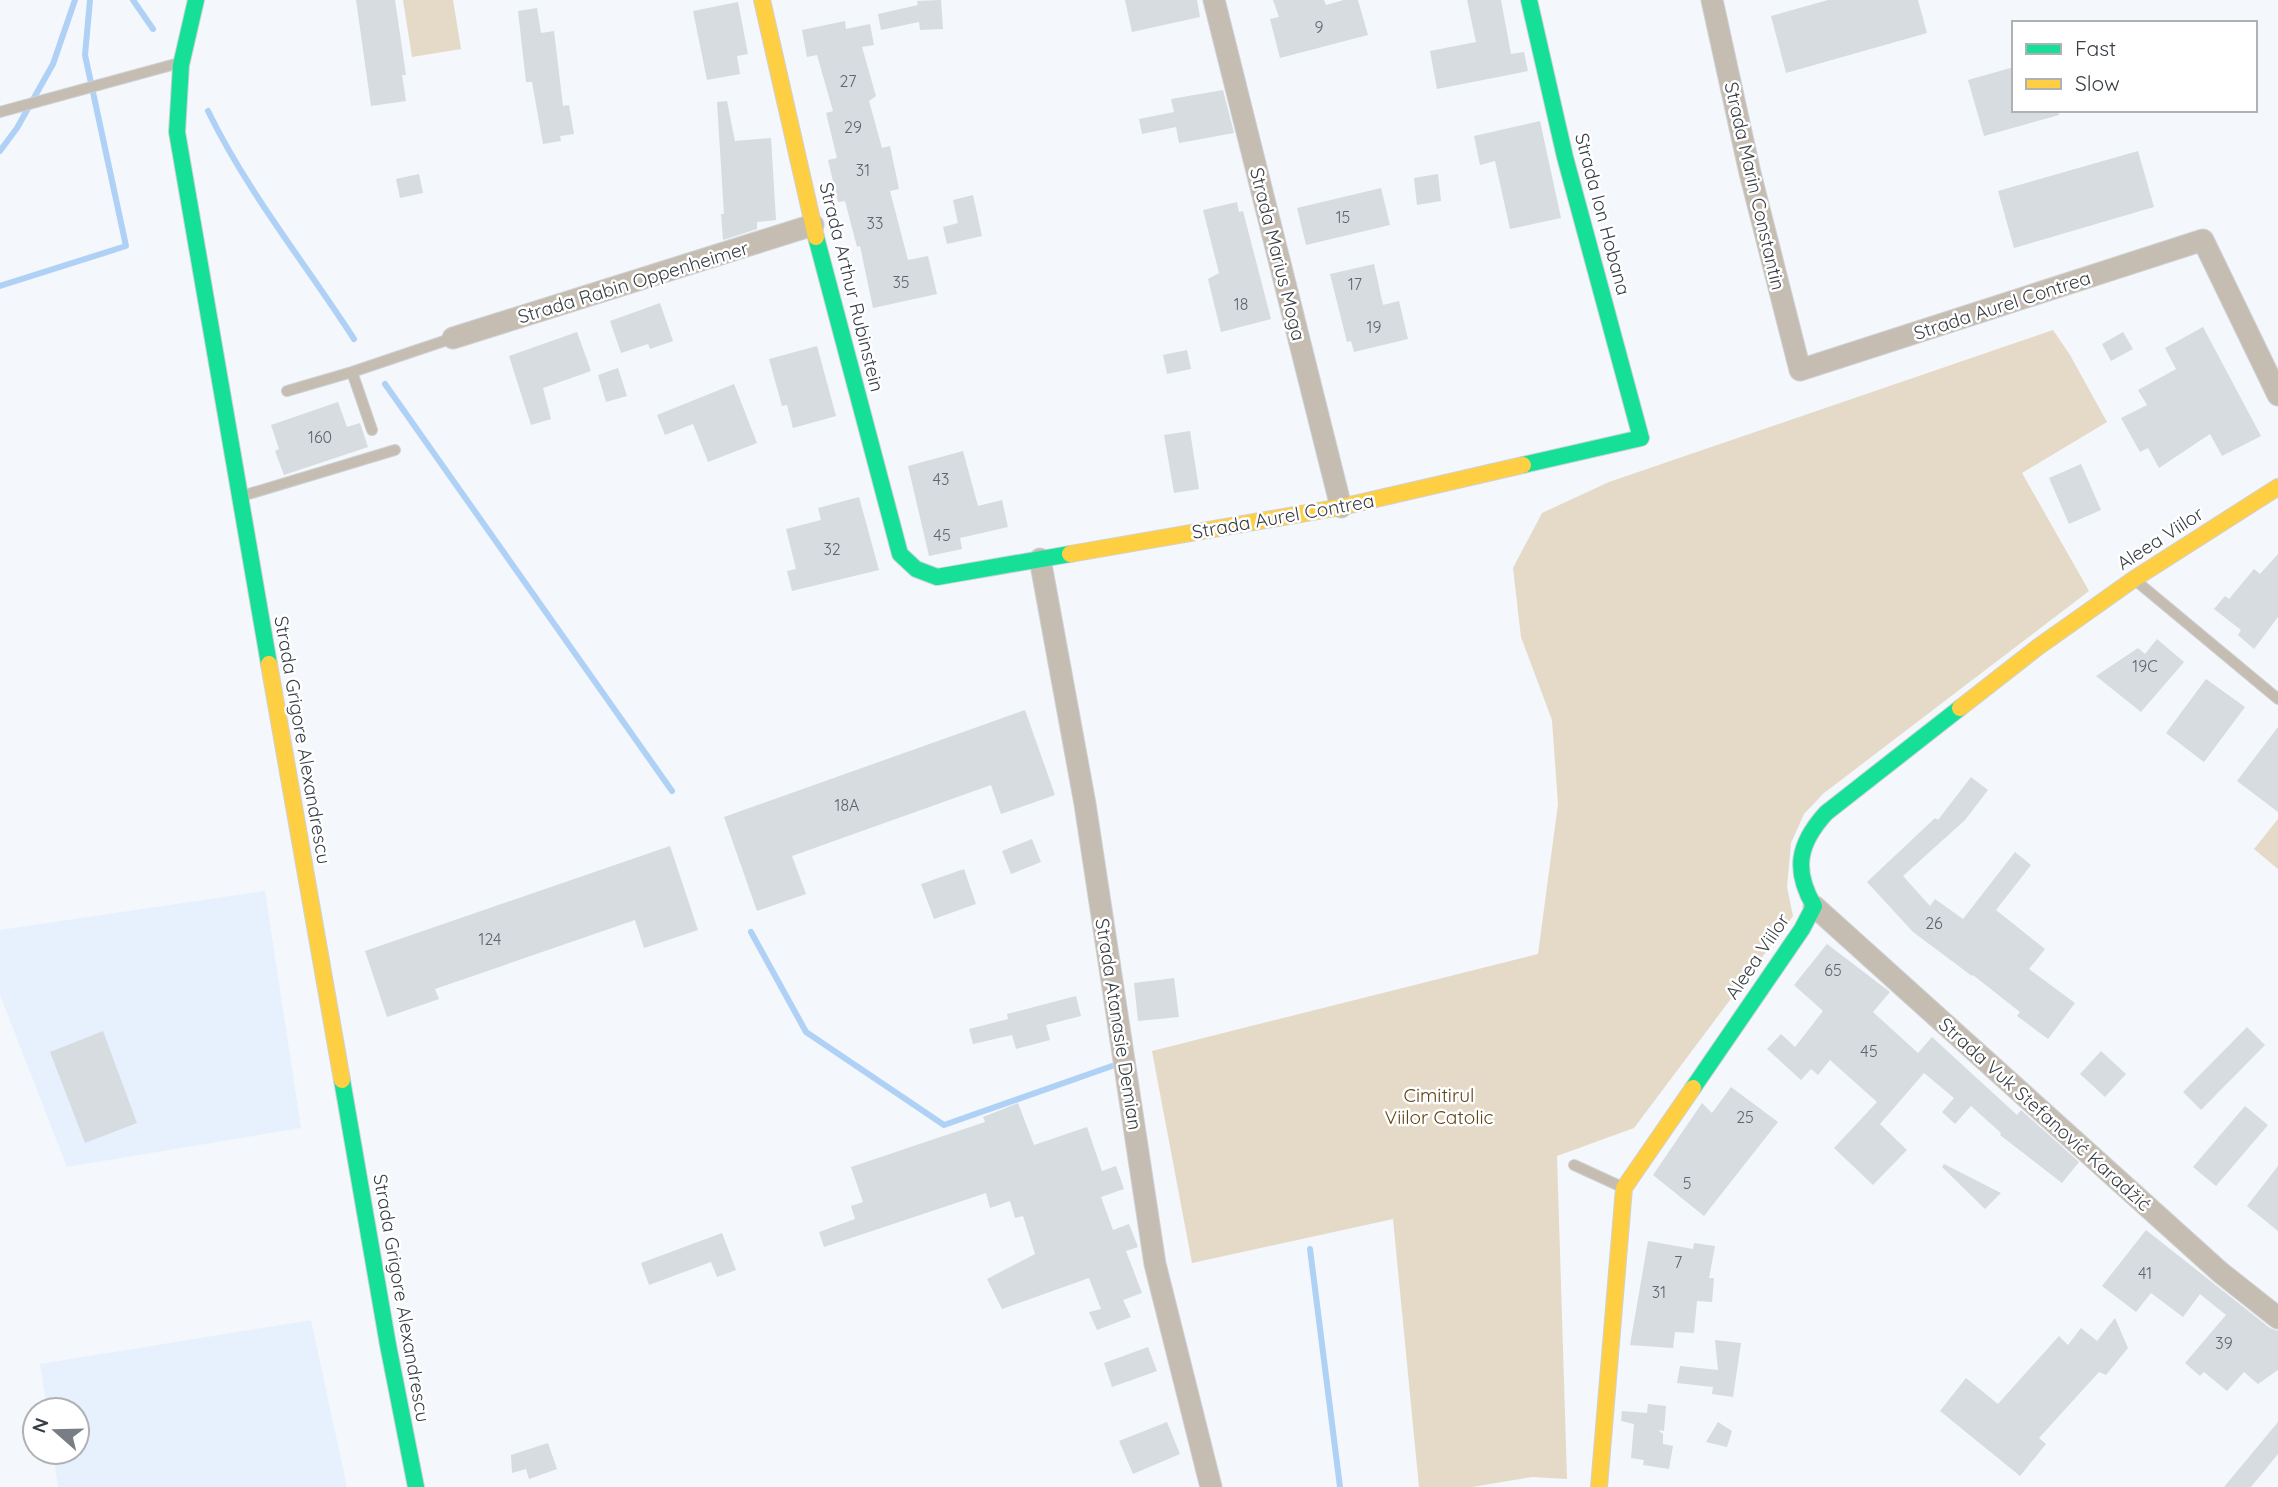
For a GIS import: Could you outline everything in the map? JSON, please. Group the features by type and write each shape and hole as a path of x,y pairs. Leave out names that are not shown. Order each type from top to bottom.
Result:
{"street":[{"name":"Strada Grigore Alexandrescu","path":"196,0 188,22 181,62 177,92 177,132 383,1318 416,1487"},
{"name":"Strada Arthur Rubinstein","path":"762,0 813,225 900,554 912,568 922,574"},
{"name":"Strada Marius Moga","path":"1214,0 1341,507"},
{"name":"Strada Ion Hobana","path":"1529,0 1565,157 1641,438"},
{"name":"Strada Marin Constantin","path":"1712,0 1749,173 1800,370"},
{"name":"Strada Rabin Oppenheimer","path":"453,338 813,225"},
{"name":"Strada Aurel Contrea","path":"1800,370 2203,240 2278,395"},
{"name":"Strada Aurel Contrea","path":"922,574 937,577 1341,507 1641,438"},
{"name":"Aleea Viilor","path":"1623,1188 1802,929 1814,906 1801,883 1801,867 1803,847 1814,825 2038,647 2134,579 2278,487"},
{"name":"Strada Atanasie Demian","path":"1040,559 1085,804 1156,1264 1211,1487"},
{"name":"Strada Vuk Stefanović Karadžić","path":"1814,906 2220,1272 2278,1318"},
{"path":"1599,1487 1623,1188"}],"lane":[{"path":"0,112 181,62"},
{"path":"286,391 453,338"},
{"path":"352,372 372,430"},
{"path":"240,496 395,450"},
{"path":"2134,579 2278,699"},
{"path":"1574,1165 1623,1188"}],"shaded area":[{"path":"265,891 301,1128 67,1167 0,995 0,930"},
{"path":"311,1320 347,1487 58,1487 55,1466 91,1466 91,1396 45,1396 40,1364"}],"green space":[{"path":"403,0 453,0 461,49 412,57"},
{"name":"Cimitirul Viilor Catolic","path":"2053,330 2107,422 2022,473 2089,591 1824,793 1804,814 1791,843 1787,887 1793,916 1634,1128 1557,1156 1567,1479 1532,1477 1472,1487 1419,1487 1393,1219 1192,1263 1152,1051 1538,954 1558,804 1552,720 1521,637 1513,568 1542,513 1609,482"},
{"path":"2278,819 2278,869 2254,849"}],"building":[{"path":"356,0 395,0 406,75 402,75 406,101 371,106"},
{"path":"941,0 943,29 920,30 919,22 881,30 878,14 918,5 917,1"},
{"path":"1125,0 1197,0 1200,17 1132,32"},
{"path":"1273,0 1324,0 1326,5 1344,0 1358,0 1368,35 1280,58 1270,19 1279,17"},
{"path":"1467,0 1501,0 1511,54 1524,52 1528,71 1437,89 1430,51 1476,42"},
{"path":"1828,0 1918,0 1927,33 1786,73 1771,16"},
{"path":"738,2 748,54 737,56 740,74 707,80 693,11"},
{"path":"537,8 541,33 554,31 563,106 569,105 574,134 560,136 561,141 543,144 532,82 526,82 518,11"},
{"path":"845,21 846,29 870,24 874,45 862,47 876,96 869,101 882,148 890,146 899,189 890,191 908,260 928,256 937,294 873,308 860,246 857,247 845,201 838,202 828,160 837,158 826,113 833,111 817,55 807,57 802,30"},
{"path":"2012,68 2012,112 2058,112 2059,115 1984,136 1968,80"},
{"path":"1223,90 1234,133 1179,143 1176,127 1142,134 1139,119 1174,112 1171,99"},
{"path":"727,101 735,141 771,138 776,220 757,222 757,229 723,240 721,214 724,214 717,102"},
{"path":"1540,121 1561,218 1510,229 1495,161 1480,165 1474,136"},
{"path":"2138,151 2154,207 2014,248 1998,191"},
{"path":"419,174 423,193 400,198 396,179"},
{"path":"1438,174 1441,201 1417,205 1414,178"},
{"path":"1381,188 1390,225 1306,245 1297,208"},
{"path":"973,195 982,236 947,244 943,227 958,223 953,200"},
{"path":"1237,202 1239,212 1243,211 1271,319 1221,332 1208,279 1219,273 1203,210"},
{"path":"1374,264 1383,305 1399,301 1408,339 1354,352 1351,341 1347,342 1330,274"},
{"path":"660,303 673,341 650,349 648,344 621,353 610,321"},
{"path":"2203,327 2261,436 2222,456 2210,434 2159,468 2148,448 2140,452 2121,418 2147,405 2138,390 2176,369 2165,348"},
{"path":"577,332 591,371 543,388 551,419 531,425 509,356"},
{"path":"2123,332 2133,349 2111,361 2102,344"},
{"path":"817,346 836,416 793,428 787,405 782,406 769,359"},
{"path":"1187,350 1191,369 1167,374 1163,355"},
{"path":"618,368 627,396 606,402 598,375"},
{"path":"734,384 757,443 708,462 693,424 665,435 657,415"},
{"path":"338,402 347,427 360,423 368,447 284,475 275,451 279,449 271,425"},
{"path":"1190,431 1199,489 1174,493 1164,435"},
{"path":"963,451 978,506 1002,500 1008,527 960,538 962,549 929,556 908,466"},
{"path":"2081,464 2101,510 2069,524 2049,478"},
{"path":"859,497 879,570 792,591 787,571 796,569 786,529 821,520 818,508"},
{"path":"2278,554 2278,617 2254,649 2238,635 2241,630 2214,609 2225,596 2229,599 2254,569 2260,574"},
{"path":"2157,639 2184,662 2141,712 2096,676 2138,648 2145,654"},
{"path":"2206,679 2245,707 2204,762 2166,733"},
{"path":"1025,710 1055,795 1001,814 991,785 792,856 806,894 757,911 724,817"},
{"path":"2278,727 2278,812 2237,781"},
{"path":"1971,777 1988,790 1965,820 1903,876 1930,906 1935,899 1963,919 2015,852 2031,865 1996,910 2045,949 2029,969 2075,1003 2048,1039 2017,1016 2020,1012 1913,932 1867,882 1935,818 1938,820"},
{"path":"1032,839 1041,862 1011,874 1002,851"},
{"path":"670,846 698,930 644,948 635,920 435,989 439,999 387,1017 365,951"},
{"path":"964,869 976,904 934,919 921,884"},
{"path":"1827,944 1890,992 1873,1012 1918,1053 1932,1037 2017,1115 2021,1110 2079,1162 2062,1183 2000,1135 2001,1133 1971,1106 1955,1124 1942,1112 1954,1098 1924,1073 1880,1124 1907,1150 1873,1185 1834,1148 1877,1102 1830,1060 1818,1075 1811,1069 1801,1080 1767,1049 1781,1034 1795,1047 1823,1011 1794,985"},
{"path":"1174,978 1179,1017 1138,1021 1134,983"},
{"path":"1076,996 1081,1016 1046,1025 1050,1040 1016,1049 1012,1035 973,1044 969,1029 1008,1019 1007,1014"},
{"path":"2247,1027 2265,1045 2201,1110 2183,1092"},
{"path":"103,1031 137,1123 85,1143 50,1052"},
{"path":"2101,1051 2126,1074 2105,1097 2080,1074"},
{"path":"1731,1087 1778,1122 1704,1216 1653,1175 1702,1103 1712,1113"},
{"path":"1018,1103 1034,1145 1087,1127 1102,1171 1116,1166 1124,1189 1101,1197 1113,1230 1129,1224 1138,1247 1126,1251 1142,1293 1123,1300 1131,1317 1097,1330 1089,1312 1101,1309 1089,1278 1002,1309 987,1279 1035,1254 1023,1216 1015,1218 1010,1201 990,1208 986,1193 824,1247 819,1232 855,1219 851,1206 863,1202 851,1167 985,1122 983,1117"},
{"path":"2245,1106 2268,1125 2216,1186 2193,1167"},
{"path":"1944,1164 2001,1193 1985,1209 1942,1167"},
{"path":"2278,1166 2278,1231 2247,1206"},
{"path":"2146,1230 2270,1328 2278,1331 2278,1370 2258,1384 2244,1372 2227,1391 2204,1372 2200,1376 2185,1363 2226,1315 2200,1294 2183,1317 2151,1293 2136,1312 2102,1286"},
{"path":"722,1233 736,1270 717,1277 711,1262 649,1285 641,1263"},
{"path":"1648,1241 1693,1249 1694,1243 1715,1246 1709,1278 1714,1278 1712,1302 1697,1301 1694,1333 1675,1332 1673,1348 1630,1345"},
{"path":"2115,1318 2128,1348 2106,1375 2099,1372 2039,1438 2046,1444 2020,1476 1940,1411 1966,1378 1998,1404 2059,1336 2068,1345 2081,1328 2097,1341"},
{"path":"1715,1340 1741,1343 1733,1397 1712,1394 1713,1387 1677,1383 1680,1366 1718,1370"},
{"path":"1148,1347 1157,1371 1112,1387 1104,1363"},
{"path":"1648,1404 1666,1406 1664,1431 1658,1430 1663,1434 1663,1444 1673,1446 1669,1469 1643,1465 1644,1460 1631,1458 1634,1424 1621,1421 1622,1411 1647,1413"},
{"path":"1167,1422 1180,1454 1133,1474 1119,1441"},
{"path":"1718,1422 1732,1431 1727,1447 1706,1442"},
{"path":"2278,1422 2278,1454 2251,1487 2224,1487"},
{"path":"548,1443 557,1469 529,1479 526,1469 512,1473 511,1455"}],"waterway":[{"path":"0,151 17,128 53,64 75,0"},
{"path":"0,286 126,246 85,55 90,0"},
{"path":"133,0 153,29"},
{"path":"208,111 241,171 354,339"},
{"path":"385,384 672,791"},
{"path":"751,932 806,1032 944,1125 1112,1066"},
{"path":"1310,1249 1340,1487"}],"traffic: fast":[{"path":"196,0 181,65 177,132 269,664"},
{"path":"1523,465 1641,438 1565,157 1529,0"},
{"path":"816,237 900,554 916,569 937,577 1070,554"},
{"path":"1693,1088 1802,929 1814,906 1807,893 1801,869 1804,847 1817,824 1826,813 1960,708"},
{"path":"342,1080 388,1345 416,1487"}],"traffic: slow":[{"path":"762,0 816,237"},
{"path":"1070,554 1341,507 1523,465"},
{"path":"1960,708 2038,647 2134,579 2278,487"},
{"path":"269,664 342,1080"},
{"path":"1599,1487 1624,1188 1693,1088"}]}
